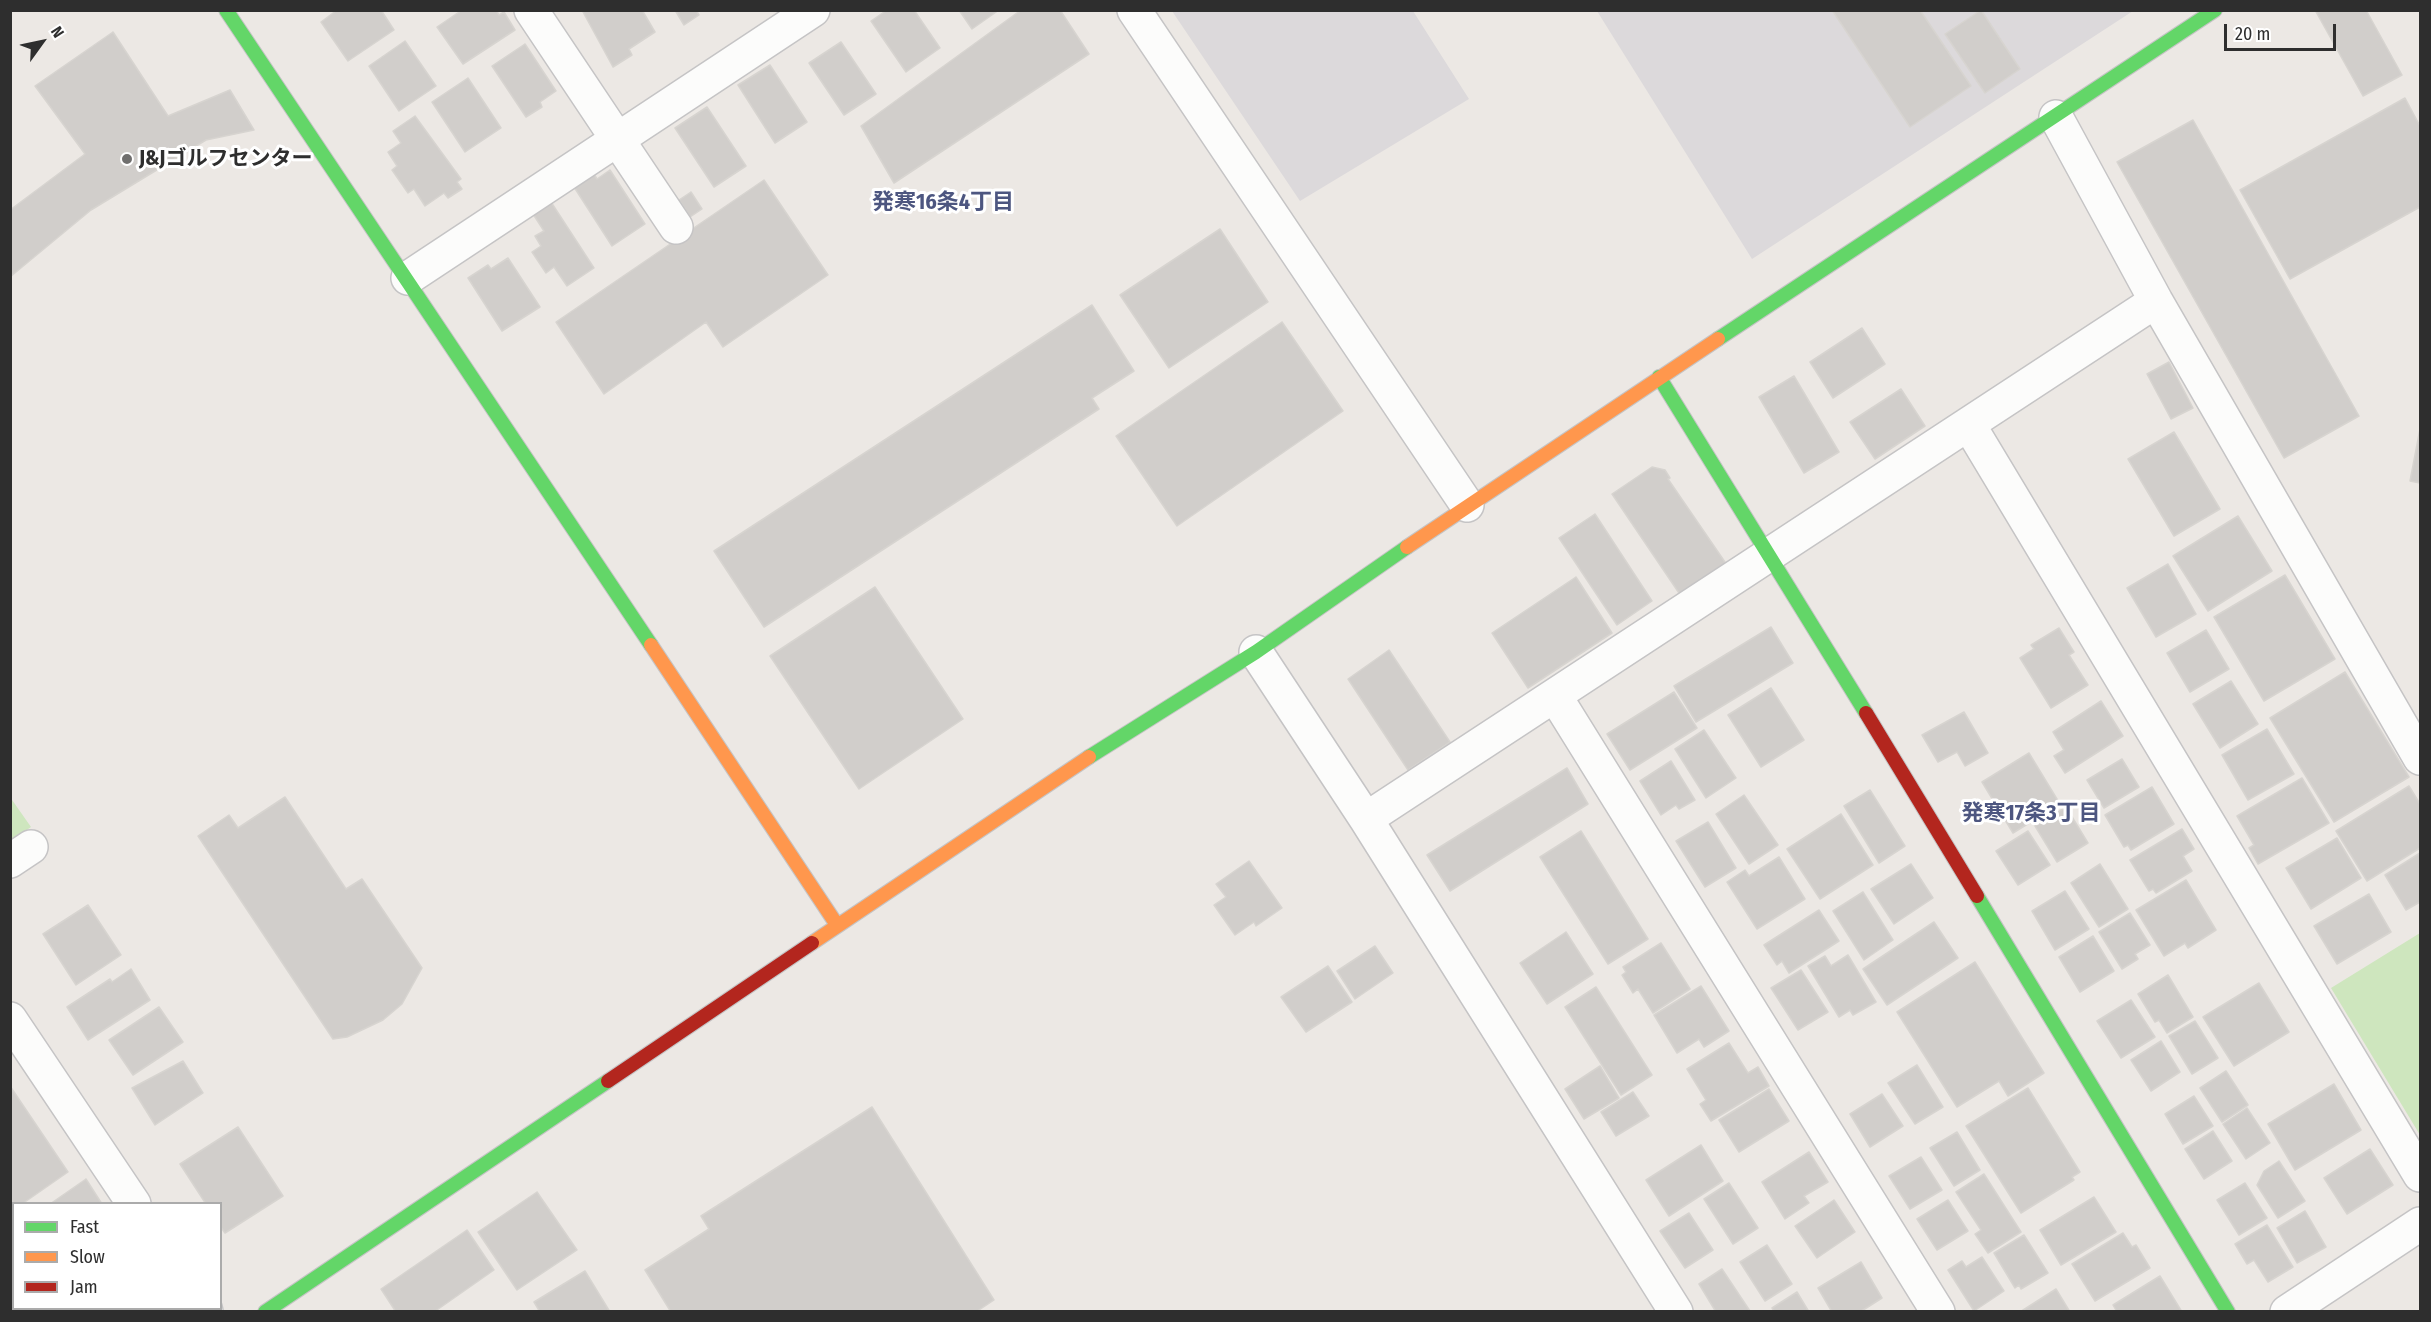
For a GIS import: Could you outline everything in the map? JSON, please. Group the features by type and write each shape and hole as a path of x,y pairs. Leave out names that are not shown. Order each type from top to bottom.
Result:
{"street":[{"path":"226,10 408,278 837,925"},
{"path":"531,10 676,226"},
{"path":"408,278 813,10"},
{"path":"1134,10 1467,505"},
{"path":"277,1308 1072,767 1256,652 1467,505 2215,10"},
{"path":"2056,117 2156,301 2421,759"},
{"path":"1366,819 2156,301"},
{"path":"1659,378 1771,555 2228,1311"},
{"path":"1969,425 2421,1175"},
{"path":"1256,652 1366,819 1676,1311"},
{"path":"1556,696 1938,1311"},
{"path":"10,1019 133,1202"},
{"path":"2287,1311 2421,1224"}],"shaded area":[{"path":"1172,11 1413,11 1469,99 1300,201"},
{"path":"1597,11 2133,11 1752,259"}],"green space":[{"path":"10,797 31,827 11,841 10,841"},
{"path":"2420,933 2420,1135 2331,988"}],"building":[{"path":"337,10 381,10 394,30 348,61 321,22"},
{"path":"462,10 496,10 499,15 504,12 515,30 463,64 437,27"},
{"path":"585,10 642,10 655,32 629,49 632,55 613,67 583,12"},
{"path":"675,10 696,10 699,15 684,25"},
{"path":"887,10 914,10 940,48 906,72 871,21"},
{"path":"959,10 999,10 972,29"},
{"path":"1021,10 1060,10 1089,54 894,183 861,126"},
{"path":"1832,10 1920,10 1971,86 1910,127"},
{"path":"1981,10 2020,69 1985,93 1945,34"},
{"path":"2315,10 2366,10 2402,75 2363,96"},
{"name":"J&Jゴルフセンター","path":"113,32 168,116 230,90 254,130 206,140 91,210 10,277 10,210 85,154 35,86"},
{"path":"405,41 436,86 399,111 369,66"},
{"path":"841,42 876,94 844,115 809,63"},
{"path":"525,44 556,91 540,102 542,107 526,117 492,66"},
{"path":"770,65 807,122 775,143 738,85"},
{"path":"468,78 501,128 465,152 432,102"},
{"path":"2405,98 2420,126 2420,207 2290,279 2240,190"},
{"path":"707,107 746,166 714,187 675,128"},
{"path":"415,116 461,179 457,182 462,189 448,198 444,193 425,206 414,189 408,193 392,170 397,166 388,152 401,143 393,131"},
{"path":"2193,120 2359,416 2284,458 2117,162"},
{"path":"610,170 645,224 612,246 574,187 594,174 597,179"},
{"path":"764,180 828,275 723,347 706,322 604,394 556,322"},
{"path":"691,192 702,209 690,217 679,200"},
{"path":"551,202 594,268 567,286 554,267 546,273 532,252 541,246 535,236 544,231 533,214"},
{"path":"1220,229 1268,302 1169,368 1120,295"},
{"path":"508,258 540,307 502,331 468,278 488,265 491,269"},
{"path":"1092,305 1134,371 1092,398 1099,409 764,627 714,551"},
{"path":"1282,322 1343,411 1177,526 1116,436"},
{"path":"1862,328 1885,364 1833,398 1810,362"},
{"path":"2169,362 2193,408 2171,419 2147,374"},
{"path":"1794,376 1839,452 1804,473 1759,397"},
{"path":"1901,389 1925,426 1875,459 1850,422"},
{"path":"2420,429 2420,483 2410,481"},
{"path":"2174,432 2220,509 2174,536 2128,459"},
{"path":"1652,467 1665,470 1670,478 1668,479 1727,565 1681,596 1612,494"},
{"path":"1595,514 1652,601 1617,625 1559,538"},
{"path":"2238,516 2272,571 2208,611 2173,556"},
{"path":"2168,564 2196,614 2156,637 2127,588"},
{"path":"2285,575 2335,659 2264,701 2214,617"},
{"path":"1576,577 1612,633 1528,688 1492,633"},
{"path":"875,587 963,719 859,789 770,656"},
{"path":"1771,627 1793,663 1696,722 1674,686"},
{"path":"2059,628 2074,652 2069,655 2088,685 2051,708 2020,658 2034,649 2031,645"},
{"path":"2206,630 2229,669 2190,692 2167,653"},
{"path":"1389,650 1450,742 1408,770 1348,679"},
{"path":"2345,672 2409,777 2334,822 2270,718"},
{"path":"2231,681 2258,724 2220,748 2193,704"},
{"path":"1771,688 1804,740 1761,767 1728,715"},
{"path":"1674,692 1697,728 1630,770 1607,734"},
{"path":"2101,701 2123,736 2065,773 2054,756 2064,750 2053,732"},
{"path":"1964,712 1988,753 1965,766 1957,752 1938,762 1922,735"},
{"path":"2267,729 2294,774 2248,800 2222,755"},
{"path":"1704,730 1736,778 1706,798 1675,749"},
{"path":"2029,753 2060,804 2013,833 1982,782"},
{"path":"2122,759 2139,787 2104,808 2087,780"},
{"path":"1671,761 1695,800 1679,809 1676,805 1661,815 1640,781"},
{"path":"1567,768 1588,804 1450,891 1427,855"},
{"path":"2302,778 2329,823 2258,864 2249,848 2254,845 2237,816"},
{"path":"2409,786 2420,804 2420,848 2367,881 2336,831"},
{"path":"2152,787 2174,824 2131,850 2128,845 2124,847 2105,815"},
{"path":"1870,790 1905,846 1879,863 1844,806"},
{"path":"1744,795 1778,845 1749,864 1716,814"},
{"path":"285,797 346,889 362,879 422,968 402,1004 383,1020 347,1037 333,1039 198,836 229,815 238,828"},
{"path":"2066,807 2088,843 2057,862 2035,826"},
{"path":"1841,814 1873,865 1820,899 1787,849"},
{"path":"1708,822 1736,868 1705,887 1676,841"},
{"path":"2182,829 2194,849 2183,856 2192,871 2156,893 2153,889 2149,891 2130,860"},
{"path":"1581,831 1648,939 1608,964 1540,857"},
{"path":"2028,831 2050,865 2018,885 1996,851"},
{"path":"2337,838 2361,878 2311,909 2286,868"},
{"path":"2420,853 2420,902 2406,910 2385,875"},
{"path":"1779,857 1805,899 1757,929 1727,882 1745,870 1749,876"},
{"path":"1249,861 1282,908 1256,926 1254,922 1235,935 1214,905 1226,897 1216,884"},
{"path":"1911,864 1933,898 1894,924 1871,889"},
{"path":"2100,864 2128,909 2099,927 2071,883"},
{"path":"2186,880 2216,930 2188,948 2185,943 2164,956 2136,910"},
{"path":"2065,891 2089,929 2055,950 2032,911"},
{"path":"1863,892 1893,940 1864,960 1833,911"},
{"path":"2369,894 2391,932 2337,964 2314,926"},
{"path":"88,905 121,955 76,985 43,934"},
{"path":"1819,910 1839,941 1789,973 1782,961 1777,965 1764,945"},
{"path":"2130,913 2150,945 2135,954 2138,959 2122,969 2099,932"},
{"path":"1934,922 1958,958 1887,1005 1863,969"},
{"path":"1566,932 1593,974 1547,1004 1520,963"},
{"path":"2093,936 2114,971 2080,992 2059,957"},
{"path":"1661,943 1690,989 1653,1013 1638,989 1633,993 1622,975 1626,972 1623,967"},
{"path":"1375,946 1393,973 1355,999 1337,971"},
{"path":"1848,955 1876,1002 1853,1015 1850,1010 1839,1017 1808,966 1825,956 1831,966"},
{"path":"1975,962 2044,1073 2008,1096 1999,1081 1957,1107 1897,1012"},
{"path":"1328,966 1352,1002 1306,1032 1281,997"},
{"path":"131,969 150,1000 88,1040 67,1007 110,979 112,982"},
{"path":"1801,970 1828,1012 1798,1030 1771,988"},
{"path":"2168,975 2193,1017 2167,1033 2159,1020 2155,1022 2138,994"},
{"path":"2259,983 2289,1032 2234,1066 2203,1017"},
{"path":"1701,986 1729,1031 1704,1047 1699,1039 1677,1053 1654,1015"},
{"path":"1596,987 1652,1075 1621,1095 1565,1007"},
{"path":"2131,1000 2155,1037 2121,1058 2097,1021"},
{"path":"159,1007 183,1042 133,1075 109,1040"},
{"path":"2195,1021 2218,1058 2192,1074 2169,1036"},
{"path":"2161,1041 2180,1072 2151,1091 2131,1060"},
{"path":"1729,1043 1748,1073 1758,1067 1769,1086 1711,1121 1700,1104 1706,1100 1687,1069"},
{"path":"183,1061 203,1093 155,1125 132,1088"},
{"path":"1917,1065 1943,1107 1915,1124 1888,1083"},
{"path":"1600,1066 1619,1098 1584,1119 1565,1089"},
{"path":"2226,1071 2248,1105 2222,1122 2200,1088"},
{"path":"2334,1084 2361,1130 2295,1170 2268,1124"},
{"path":"10,1086 68,1172 25,1202 12,1202 10,1211"},
{"path":"2028,1088 2080,1172 2072,1177 2074,1180 2021,1213 1966,1126"},
{"path":"1769,1089 1789,1121 1739,1152 1719,1120"},
{"path":"1633,1092 1649,1116 1616,1136 1601,1112"},
{"path":"1882,1094 1903,1126 1870,1147 1850,1114"},
{"path":"2194,1096 2213,1126 2183,1144 2165,1114"},
{"path":"872,1107 994,1300 976,1312 671,1312 645,1270 709,1229 701,1216"},
{"path":"2247,1108 2270,1143 2246,1159 2223,1124"},
{"path":"238,1127 283,1196 225,1233 222,1229 222,1202 205,1202 180,1164"},
{"path":"2213,1131 2232,1161 2204,1179 2185,1149"},
{"path":"1957,1132 1980,1170 1954,1186 1930,1148"},
{"path":"1701,1145 1723,1181 1669,1216 1646,1180"},
{"path":"2370,1149 2393,1185 2347,1214 2324,1178"},
{"path":"1809,1152 1828,1182 1804,1196 1809,1203 1785,1219 1762,1182"},
{"path":"1921,1157 1942,1190 1910,1209 1889,1176"},
{"path":"2279,1161 2305,1201 2278,1218 2257,1185 2264,1171"},
{"path":"1984,1174 2021,1232 1988,1253 1975,1234 1981,1230 1956,1192"},
{"path":"86,1179 101,1202 53,1202"},
{"path":"1729,1183 1758,1228 1733,1244 1704,1199"},
{"path":"2245,1183 2267,1218 2239,1235 2217,1200"},
{"path":"537,1192 577,1250 517,1290 478,1232"},
{"path":"2094,1197 2116,1232 2061,1265 2040,1230"},
{"path":"1834,1200 1855,1232 1817,1258 1795,1226"},
{"path":"1948,1200 1968,1231 1937,1250 1917,1219"},
{"path":"2305,1211 2326,1247 2297,1263 2277,1228"},
{"path":"1689,1213 1713,1250 1685,1268 1660,1231"},
{"path":"2267,1225 2293,1267 2268,1282 2254,1260 2247,1264 2235,1244"},
{"path":"467,1230 494,1270 434,1312 396,1312 381,1289"},
{"path":"2123,1233 2132,1247 2136,1245 2150,1268 2095,1301 2072,1264"},
{"path":"2024,1235 2048,1273 2021,1289 2019,1285 2015,1288 1994,1253"},
{"path":"1767,1245 1792,1284 1765,1301 1740,1262"},
{"path":"1982,1257 2004,1291 1974,1311 1948,1270 1962,1261 1966,1267"},
{"path":"1861,1262 1882,1298 1860,1312 1832,1312 1818,1288"},
{"path":"1722,1269 1749,1312 1716,1312 1699,1284"},
{"path":"585,1271 610,1312 540,1312 534,1302"},
{"path":"2160,1276 2182,1312 2117,1312 2113,1305"},
{"path":"2056,1289 2070,1312 2020,1312"},
{"path":"1797,1292 1809,1312 1774,1312 1772,1308"},
{"path":"12,1310 36,1310 37,1312 10,1312"},
{"path":"51,1310 118,1310 116,1312 52,1312"},
{"path":"122,1310 158,1310 156,1312 119,1312"}],"traffic: fast":[{"path":"226,10 651,645"},
{"path":"1718,339 2215,10"},
{"path":"1659,377 1866,713"},
{"path":"1089,757 1256,652 1407,547"},
{"path":"1977,896 2228,1312"},
{"path":"265,1312 608,1081"}],"traffic: slow":[{"path":"1407,547 1718,339"},
{"path":"651,645 837,925"},
{"path":"812,943 1089,757"}],"traffic: jam":[{"path":"1866,713 1977,896"},
{"path":"608,1081 812,943"}],"place":[{"name":"J&Jゴルフセンター","path":"127,159"}],"district":[{"name":"発寒16条4丁目","path":"943,203"},
{"name":"発寒17条3丁目","path":"2031,814"}]}
